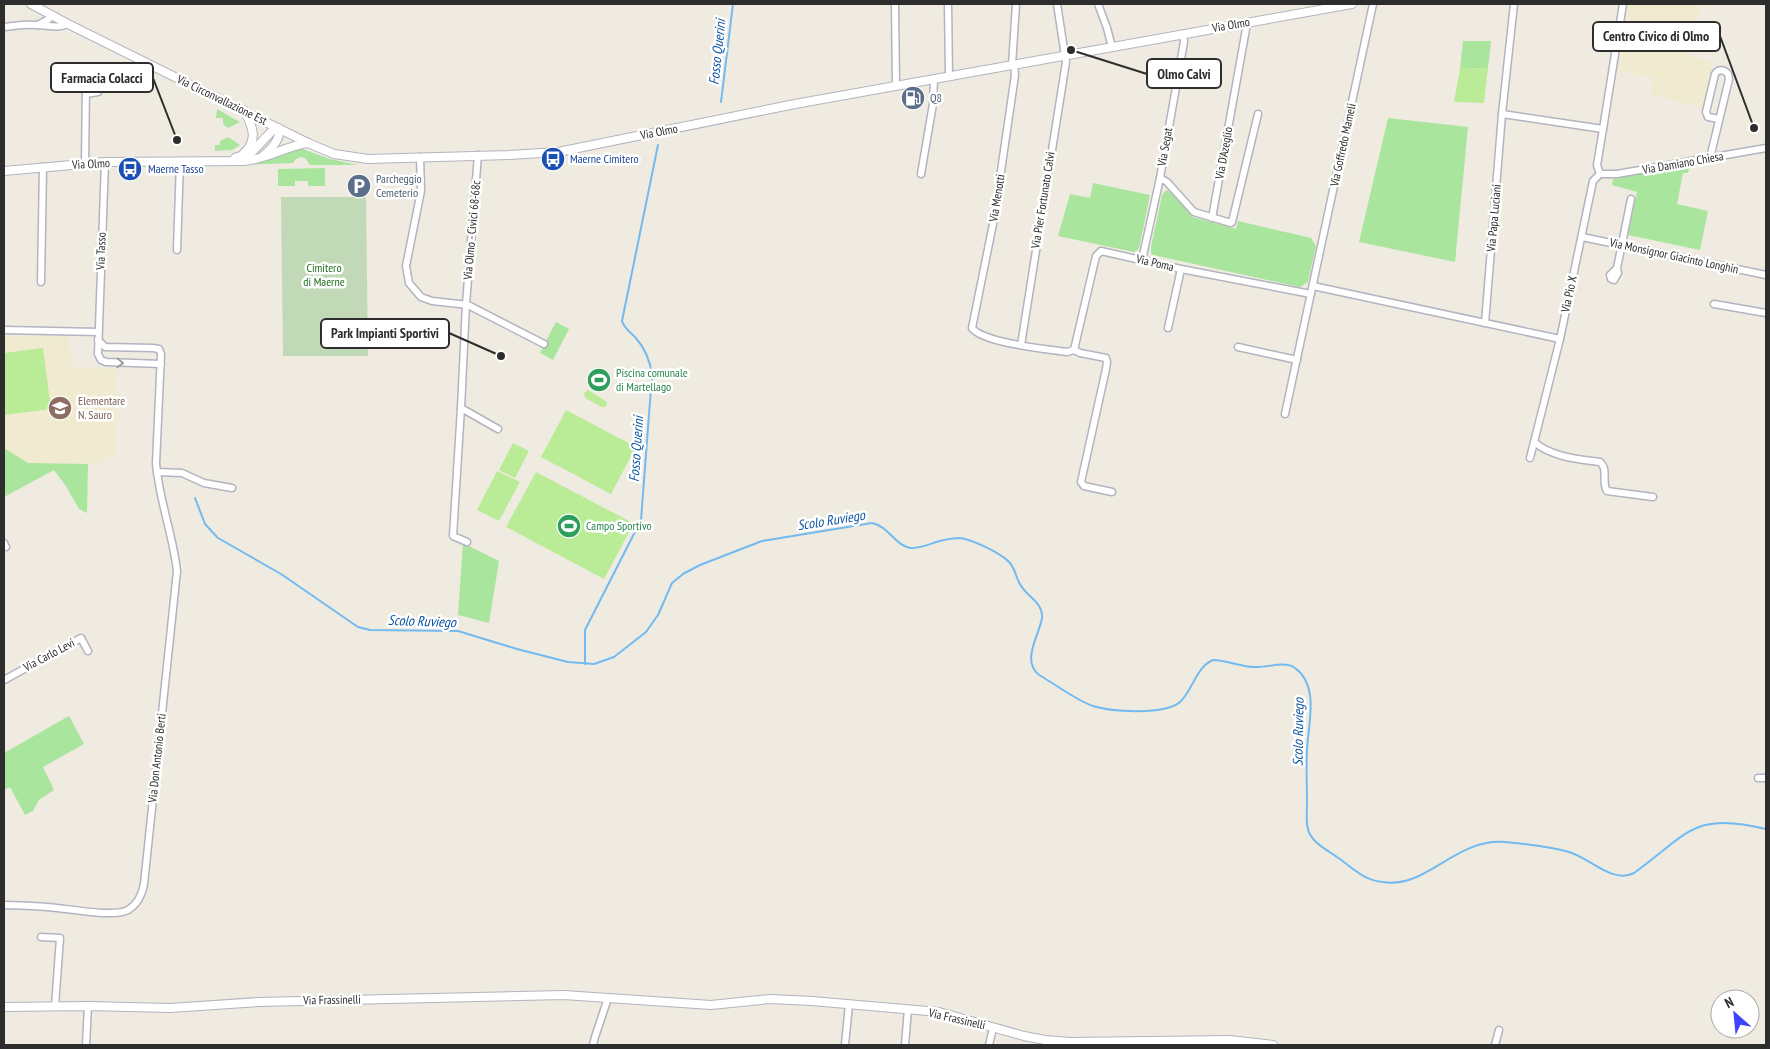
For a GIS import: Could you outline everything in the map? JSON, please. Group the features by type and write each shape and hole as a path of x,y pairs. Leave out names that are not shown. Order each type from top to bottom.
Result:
{"street":[{"name":"Via Circonvallazione Est","path":"31,4 279,128"},
{"path":"895,4 896,86"},
{"path":"948,4 949,76"},
{"name":"Via Menotti","path":"1016,4 1013,65 1015,75 994,219 972,324 973,330 982,336 1021,345"},
{"path":"1057,4 1066,55"},
{"path":"1098,4 1108,28 1112,47"},
{"name":"Via Olmo","path":"228,160 248,154 279,128 334,154 368,159 558,152 949,76 1350,4"},
{"name":"Via Goffredo Mameli","path":"1285,414 1373,4"},
{"name":"Via Papa Luciani","path":"1485,323 1502,114 1514,4"},
{"path":"1502,114 1603,131 1623,4"},
{"path":"38,25 50,19 51,15"},
{"name":"Via D'Azeglio","path":"1212,218 1246,23"},
{"path":"4,27 38,25 48,27 68,24"},
{"name":"Via Segat","path":"1142,260 1160,178 1184,42 1183,34"},
{"name":"Via Pier Fortunato Calvi","path":"1021,345 1066,55"},
{"path":"1710,158 1729,79 1728,74 1723,70 1719,70 1715,74 1706,112 1708,116 1719,119"},
{"path":"921,174 933,104 934,79"},
{"path":"85,164 86,94"},
{"path":"240,157 251,146 253,138 250,121 244,110"},
{"path":"1160,178 1167,182 1194,212 1230,223 1234,219 1258,114"},
{"path":"259,159 276,142 279,136 279,128"},
{"name":"Via Pio X","path":"1530,458 1560,339 1593,181 1600,174 1597,161 1603,131"},
{"name":"Via Olmo","path":"4,172 104,162 244,161 259,159 297,145 308,143"},
{"name":"Via Damiano Chiesa","path":"1600,174 1617,174 1766,148"},
{"name":"Via Olmo - Civici 68-68c","path":"467,542 453,536 462,408 466,304 478,155"},
{"path":"420,157 421,191 406,260 407,278 416,293 426,300 466,304 544,344"},
{"path":"177,250 180,161"},
{"name":"Via Tasso","path":"104,162 98,354 101,360 106,362 161,364"},
{"path":"41,282 43,167"},
{"path":"1617,268 1631,199"},
{"name":"Via Monsignor Giacinto Longhin","path":"1582,237 1766,275"},
{"name":"Via Poma","path":"1074,350 1096,256 1101,252 1311,294"},
{"path":"1168,328 1181,269"},
{"path":"1313,286 1560,339"},
{"path":"1714,304 1766,314"},
{"path":"4,330 98,332"},
{"path":"98,340 105,346 153,348 158,349 161,354 156,457 157,475 182,474 204,483 232,488"},
{"path":"1021,345 1067,352 1074,350 1107,360 1081,482 1084,486 1112,492"},
{"path":"1238,347 1297,360"},
{"path":"462,408 498,429"},
{"path":"1534,442 1554,453 1603,464 1605,470 1604,487 1607,491 1654,497"},
{"name":"Via Don Antonio Berti","path":"4,905 49,907 115,914 127,911 142,893 177,571 157,475"},
{"name":"Via Carlo Levi","path":"4,680 81,638 88,651"},
{"path":"1758,778 1766,778"},
{"path":"41,937 60,938 55,1006"},
{"name":"Via Frassinelli","path":"4,1007 88,1006 170,1008 258,1002 564,995 711,1005 770,999 939,1012 1024,1036 1062,1042 1229,1040 1273,1045"},
{"path":"593,1045 608,998"},
{"path":"845,1045 849,1004"},
{"path":"86,1045 88,1006"},
{"path":"904,1045 908,1010"},
{"path":"989,1045 993,1028"},
{"path":"1495,1045 1499,1030"}],"shaded area":[{"path":"1629,4 1701,4 1689,56 1713,62 1702,107 1650,95 1654,78 1617,71"},
{"name":"Elementare N. Sauro","path":"69,336 71,367 116,369 116,456 107,457 102,463 28,463 4,448 4,337"}],"green space":[{"path":"1463,41 1491,41 1488,68 1460,69"},
{"path":"1488,68 1484,103 1454,102 1460,69"},
{"path":"217,109 240,122 228,128 223,124 223,118 216,118"},
{"path":"1388,118 1468,127 1455,262 1359,242"},
{"path":"228,137 240,145 232,150 215,151 215,145 220,145 220,141"},
{"path":"300,148 330,159 357,165 310,165 305,158 300,157 293,163 242,165 266,161"},
{"path":"1687,165 1688,173 1683,173 1677,204 1708,211 1700,250 1628,235 1637,192 1612,185 1613,179"},
{"path":"325,168 325,186 308,186 308,181 295,181 295,186 278,186 278,169"},
{"path":"1093,183 1150,195 1139,249 1134,252 1058,236 1070,194 1090,198"},
{"path":"1166,190 1193,217 1236,229 1238,221 1311,238 1316,246 1308,282 1300,287 1153,255 1151,247 1162,195"},
{"name":"Cimitero di Maerne","path":"281,197 366,197 368,356 283,356"},
{"path":"556,322 569,329 553,360 540,353"},
{"path":"43,348 51,409 4,415 4,353"},
{"path":"588,390 607,402 606,407 602,407 585,398 584,393"},
{"path":"566,410 636,447 611,494 541,457"},
{"path":"513,443 529,451 515,478 499,470"},
{"path":"4,448 28,463 88,464 87,513 79,509 54,470 4,497"},
{"path":"497,471 520,482 499,521 477,510"},
{"name":"Campo Sportivo","path":"536,472 631,522 633,525 604,579 506,527"},
{"path":"463,543 499,561 489,623 458,615"},
{"path":"69,716 84,744 43,767 54,790 39,800 33,811 25,815 10,787 4,790 4,753"}],"waterway":[{"name":"Fosso Querini","path":"721,102 733,4"},
{"name":"Fosso Querini","path":"585,664 585,630 641,520 652,375 644,350 622,321 658,145"},
{"name":"Scolo Ruviego","path":"195,498 205,524 218,538 281,574 358,627 370,630 458,631 568,662 594,664 614,657 646,632 658,615 672,583 683,574 700,565 762,541 872,523 883,528 900,543 910,548 953,538 971,541 1006,559 1014,569 1020,584 1041,609 1042,618 1031,655 1034,669 1039,675 1087,704 1125,711 1151,711 1173,706 1184,697 1202,668 1213,660 1252,667 1287,665 1295,668 1308,685 1311,706 1307,763 1307,820 1309,832 1313,839 1323,848 1358,873 1376,881 1399,882 1414,878 1471,848 1487,843 1505,842 1569,852 1609,873 1626,876 1634,873 1680,837 1706,825 1722,823 1742,824 1766,829"}],"place":[{"name":"Olmo Calvi","path":"1071,50"},
{"name":"Q8","path":"913,98"},
{"name":"Centro Civico di Olmo","path":"1754,128"},
{"name":"Farmacia Colacci","path":"177,140"},
{"name":"Maerne Cimitero","path":"553,159"},
{"name":"Maerne Tasso","path":"130,169"},
{"name":"Parcheggio Cemeterio","path":"359,186"},
{"name":"Park Impianti Sportivi","path":"501,356"},
{"name":"Piscina comunale di Martellago","path":"599,380"},
{"name":"Elementare N. Sauro","path":"60,408"},
{"name":"Campo Sportivo","path":"569,526"}]}
